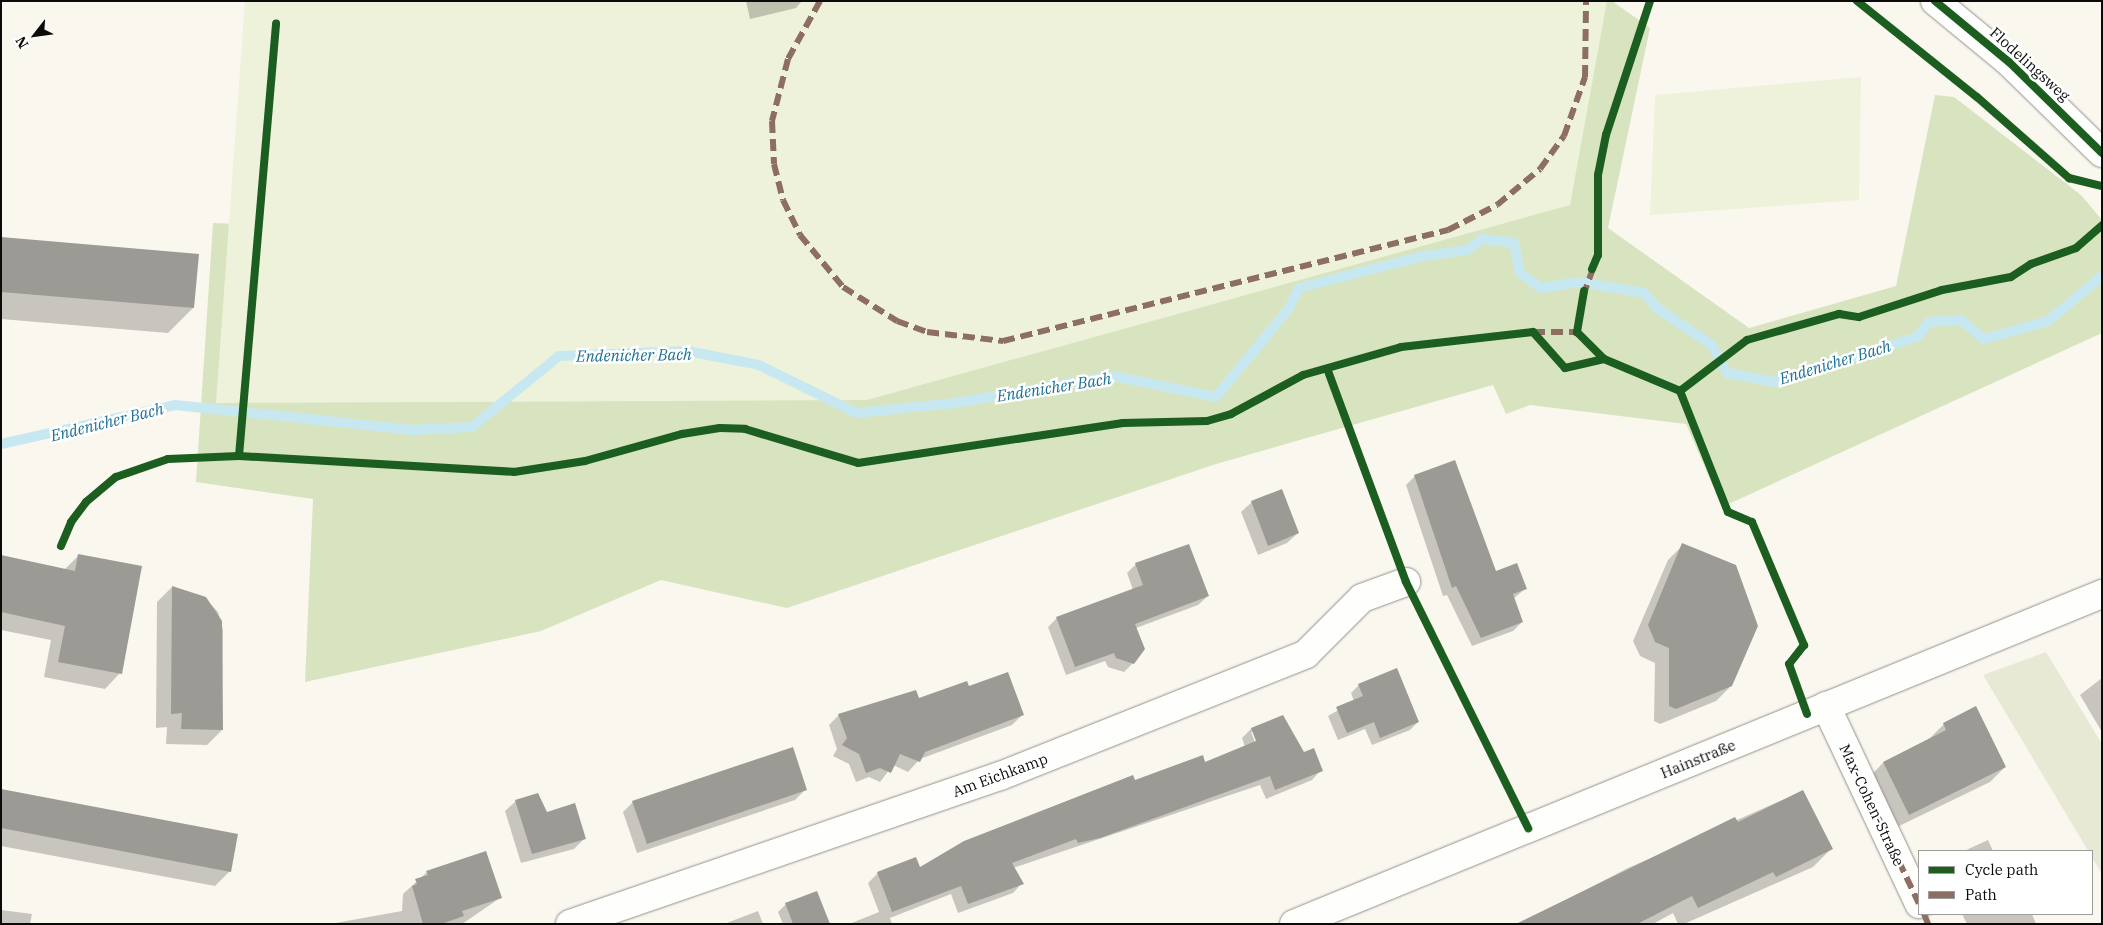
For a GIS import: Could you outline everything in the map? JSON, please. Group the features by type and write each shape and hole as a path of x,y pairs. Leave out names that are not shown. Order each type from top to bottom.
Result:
{"street":[{"name":"Flodelingsweg","path":"1935,1 2009,62 2102,153"},
{"name":"Am Eichkamp","path":"570,924 1000,776 1306,654 1362,598 1406,582"},
{"name":"Hainstraße","path":"1294,924 2102,594"},
{"name":"Max-Cohen-Straße","path":"1826,706 1918,902"}],"green space":[{"path":"245,1 1607,1 1570,205 867,400 216,403"},
{"path":"1592,1 1612,1 1650,28 1608,228 1749,328 1896,286 1935,95 1954,97 2081,195 2102,220 2102,333 1722,507 1686,424 1530,405 1506,414 1493,385 1216,464 787,608 661,580 541,631 305,682 313,499 196,482 213,223 264,225"},
{"path":"1861,77 1859,200 1650,215 1655,95"},
{"path":"2046,652 2102,744 2102,874 2093,859 2093,850 2088,850 1983,675"}],"building":[{"path":"1,237 199,254 194,308 1,292"},
{"path":"1455,460 1496,571 1517,563 1527,589 1513,594 1523,622 1481,638 1456,586 1452,588 1414,475"},
{"path":"1282,489 1299,533 1268,546 1251,501"},
{"path":"1682,543 1736,565 1758,626 1732,686 1676,709 1669,706 1669,648 1655,642 1648,625"},
{"path":"1189,544 1209,596 1135,624 1145,649 1134,664 1116,658 1114,653 1075,667 1056,617 1143,585 1135,563"},
{"path":"78,554 142,566 122,674 58,662 65,626 1,612 1,555 75,571"},
{"path":"172,586 206,597 222,621 223,730 181,729 182,713 171,714"},
{"path":"1397,668 1419,722 1380,738 1374,722 1347,733 1336,707 1363,696 1358,684"},
{"path":"1008,672 1024,715 925,752 920,762 900,754 891,773 880,768 866,773 859,754 842,745 847,738 838,714 916,690 919,698 967,681 969,686"},
{"path":"1976,706 2006,767 1909,815 1883,762 1946,730 1943,723"},
{"path":"1283,715 1304,752 1314,748 1323,771 1275,790 1270,776 1100,838 1078,843 1076,839 1012,863 1024,884 968,904 961,886 892,912 877,872 916,857 920,867 964,841 1133,775 1135,780 1203,755 1205,762 1256,741 1251,728"},
{"path":"793,747 807,790 647,844 632,801"},
{"path":"1,789 238,834 231,872 1,828"},
{"path":"1803,790 1833,849 1776,877 1773,872 1698,908 1692,896 1637,924 1516,924 1735,817 1738,822"},
{"path":"538,793 547,812 575,803 586,839 532,854 515,800"},
{"path":"486,851 502,898 462,911 464,916 441,924 423,924 412,886 417,884 415,879 428,875 426,871"},
{"path":"817,891 830,924 793,924 785,903"}],"waterway":[{"name":"Endenicher Bach","path":"1,444 175,405 411,430 472,427 559,356 687,351 759,365 856,413 956,403 1113,376 1216,397 1289,308 1299,288 1424,256 1467,250 1483,239 1514,243 1520,273 1541,288 1579,282 1644,293 1658,309 1712,345 1727,373 1774,382 1917,337 1929,322 1961,320 1984,339 2048,321 2102,276"}],"marked path":[{"path":"820,1 788,59 772,121 774,164 783,200 800,235 843,287 897,321 927,332 1003,341 1448,230 1497,205 1540,169 1564,136 1585,77 1586,1"},
{"path":"1583,296 1594,265"},
{"path":"1533,332 1577,332"},
{"path":"1868,796 1918,902"},
{"path":"1924,915 1928,924"}],"cycle path":[{"path":"1592,269 1598,255 1598,175 1606,135 1650,1"},
{"path":"1857,1 1977,97 2069,178 2102,186"},
{"path":"1935,1 2009,62 2102,153"},
{"path":"239,456 276,24"},
{"path":"1680,391 1747,340 1839,314 1859,317 1942,290 2011,277 2031,264 2076,248 2102,225"},
{"path":"1584,291 1577,332 1604,359"},
{"path":"61,546 71,522 86,502 116,477 168,459 239,456 514,472 585,461 682,434 720,428 745,429 858,463 1123,423 1207,421 1231,414 1303,375 1401,347 1533,332 1565,368 1604,359 1680,391 1728,512 1752,522 1804,645 1789,664 1807,714"},
{"path":"1328,371 1406,582 1528,828"}]}
